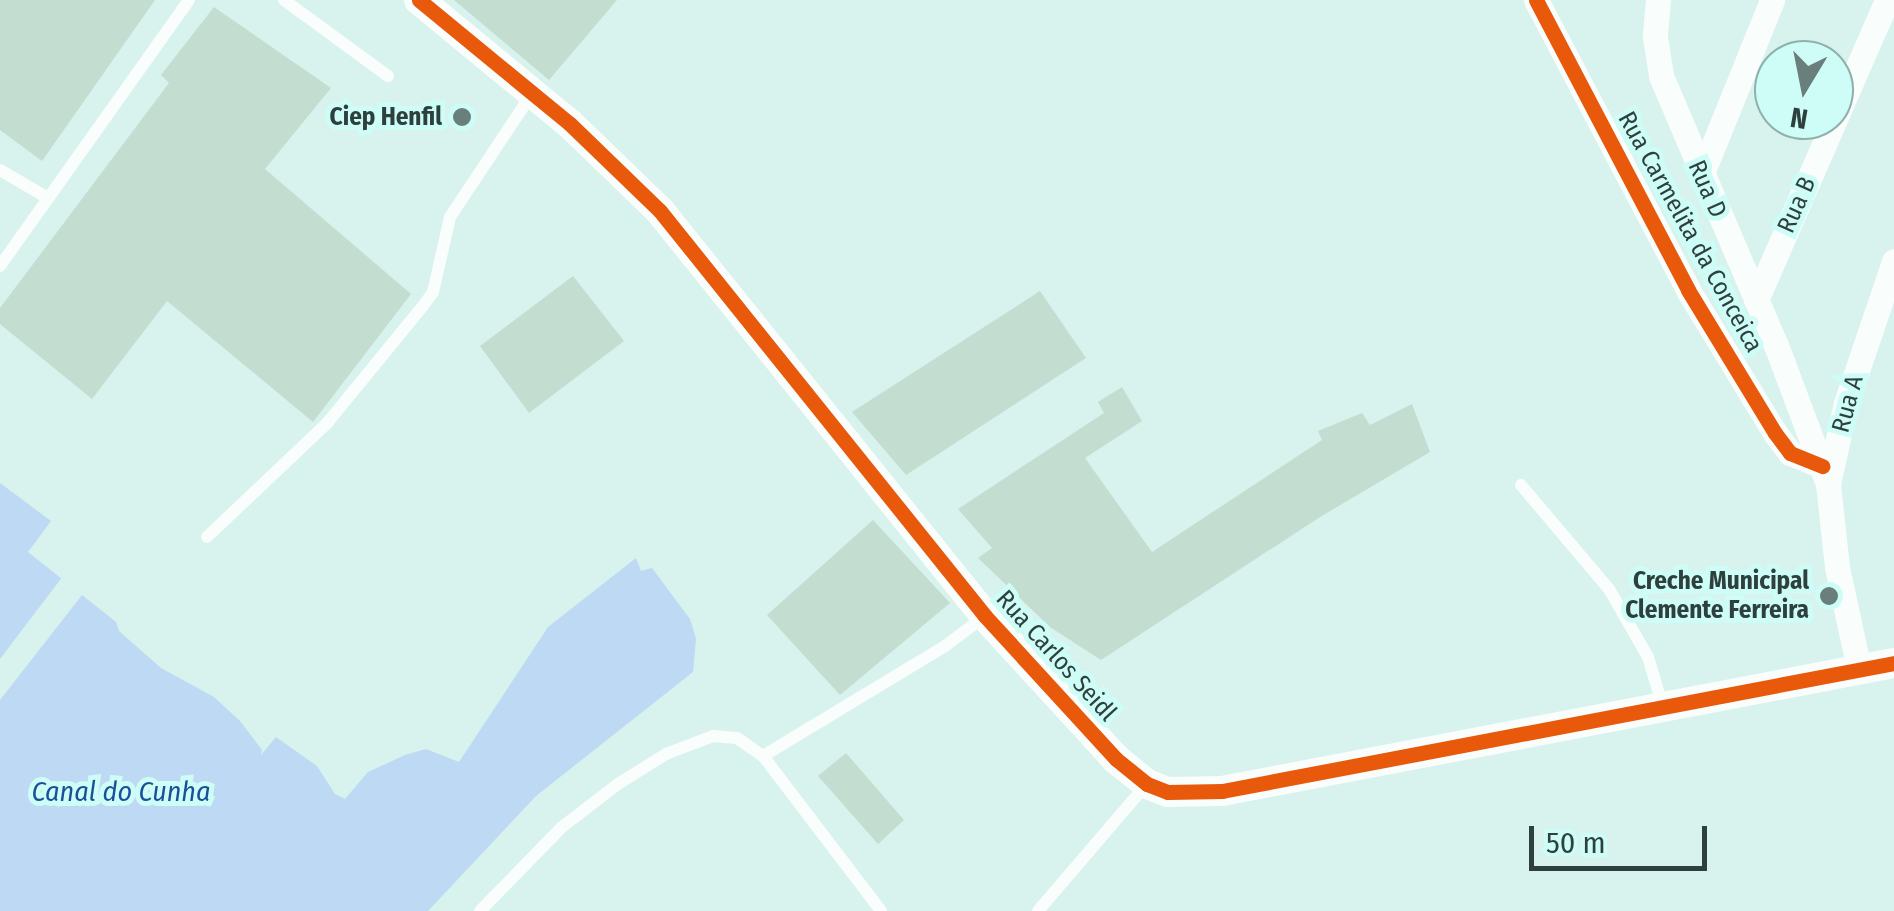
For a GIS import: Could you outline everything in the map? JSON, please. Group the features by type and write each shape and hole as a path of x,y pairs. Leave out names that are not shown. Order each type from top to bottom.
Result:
{"street":[{"name":"Rua Carlos Seidl","path":"419,0 533,93 660,211 985,616 1116,760 1147,784"},
{"name":"Rua Carmelita da Conceica","path":"1536,0 1688,290 1775,433 1790,453 1825,475"},
{"name":"Rua D","path":"1658,0 1655,38 1661,76 1825,475"},
{"path":"1701,176 1772,0"},
{"name":"Rua B","path":"1756,300 1887,0"},
{"name":"Rua A","path":"1859,669 1837,567 1825,475 1894,262"},
{"path":"1147,784 1168,792 1222,791 1894,663"}],"lane":[{"path":"0,266 189,0"},
{"path":"284,0 388,76"},
{"path":"207,537 328,422 433,292 450,217 533,93"},
{"path":"0,170 48,198"},
{"path":"1521,486 1609,589 1648,657 1662,707"},
{"path":"763,756 945,646 985,616"},
{"path":"480,911 562,827 666,754 724,736 747,742 763,756 881,911"},
{"path":"1038,911 1147,784"}],"water":[{"name":"Canal do Cunha","path":"0,483 51,521 28,552 116,622 119,631 161,668 214,697 240,721 262,750 261,755 276,737 317,766 335,794 345,799 368,772 405,755 426,749 459,762 548,627 636,558 641,571 652,568 690,619 696,639 693,672 536,796 428,911 0,911"}],"pier":[{"path":"63,576 86,590 0,700 0,659"}],"building":[{"path":"0,0 155,0 42,161 0,130"},
{"path":"454,0 617,0 549,80"},
{"path":"214,7 331,88 265,169 411,294 313,422 167,301 92,399 0,324 0,308 169,83 161,75"},
{"path":"573,276 624,341 529,413 480,346"},
{"path":"1040,291 1086,358 906,475 852,412"},
{"path":"1122,387 1142,421 1085,458 1152,552 1322,440 1318,431 1362,413 1370,425 1412,404 1430,452 1320,517 1101,660 1050,627 978,558 992,548 958,509 1104,413 1098,402"},
{"path":"873,520 950,603 840,695 767,615"},
{"path":"846,753 904,820 878,844 818,776"}],"cycle path":[{"path":"419,0 570,124 660,211 985,616 1116,759 1147,784 1168,792 1222,791 1894,663"},
{"path":"1536,0 1688,290 1775,433 1790,453 1822,466"}],"place":[{"name":"Ciep Henfil","path":"462,117"},
{"name":"Creche Municipal Clemente Ferreira","path":"1829,596"}]}
